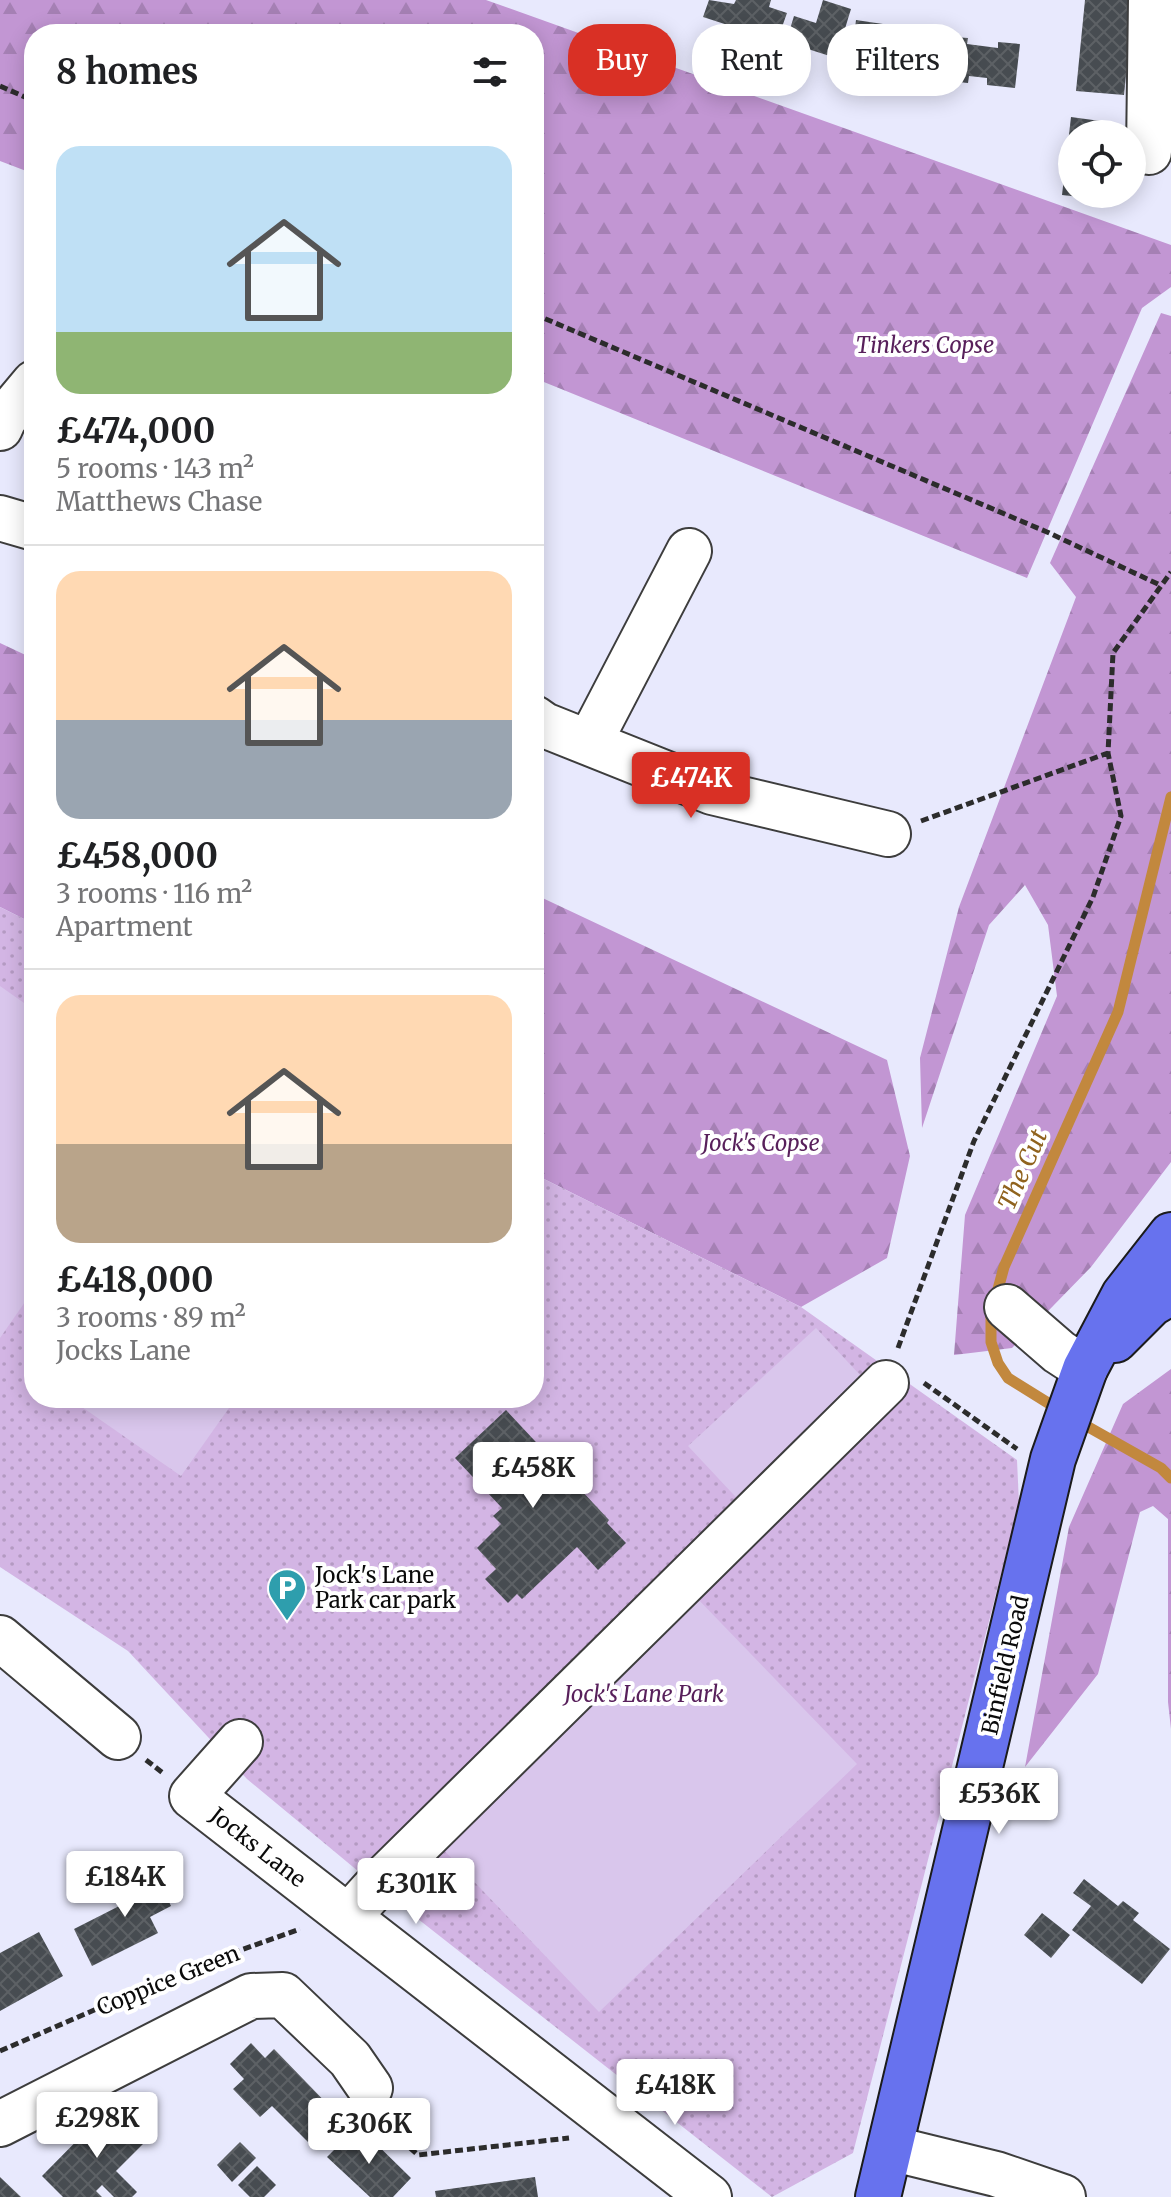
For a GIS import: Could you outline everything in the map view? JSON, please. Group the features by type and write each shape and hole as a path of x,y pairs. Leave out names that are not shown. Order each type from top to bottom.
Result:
{"main road":[{"name":"Binfield Road","path":"878,2197 981,1809 1052,1464 1085,1369 1124,1295 1171,1235"},
{"name":"Binfield Road","path":"1085,1369 1151,1304 1171,1292"}],"street":[{"path":"1149,152 1151,0"},
{"path":"2,423 24,396"},
{"path":"0,518 24,525"},
{"path":"589,743 689,551"},
{"path":"544,725 712,792 888,834"},
{"path":"1007,1307 1059,1352 1085,1369"},
{"path":"341,1912 376,1886 886,1383"},
{"path":"0,1638 118,1737"},
{"path":"192,1796 240,1742"},
{"name":"Jocks Lane","path":"192,1796 709,2197"},
{"path":"0,2124 251,1996 283,1995 350,2059 370,2088"},
{"path":"890,2148 996,2174 1063,2197"}],"path":[{"path":"0,86 24,97"},
{"path":"544,318 1047,532 1160,585"},
{"path":"886,1383 974,1141 1093,897 1121,816 1108,753 1113,653 1171,572"},
{"path":"888,834 1108,753"},
{"path":"886,1383 914,1377 1023,1453 1052,1464"},
{"name":"Jocks Lane","path":"118,1737 192,1796"},
{"name":"Coppice Green","path":"0,2051 193,1967 341,1912"},
{"path":"370,2088 372,2114 418,2155 574,2137 598,2110"}],"green space":[{"name":"Tinkers Copse","path":"0,0 486,0 568,29 568,96 676,96 676,68 692,74 692,96 754,96 1058,205 1058,208 1068,208 1171,245 1171,287 1142,308 1027,578 544,382 544,24 24,24 24,170 0,161"},
{"path":"1161,313 1171,316 1171,1162 1091,1267 1012,1348 954,1355 965,1215 1057,996 1048,925 1025,885 989,925 922,1128 920,1058 959,907 1076,597 1050,563"},
{"path":"0,643 24,654 24,919 0,907"},
{"name":"Jock's Copse","path":"544,899 887,1060 910,1156 887,1258 801,1307 544,1179"},
{"name":"Jock's Lane Park","path":"0,907 24,919 24,1408 544,1408 544,1179 801,1307 1017,1460 1019,1504 853,2153 772,2197 376,1886 247,1779 128,1651 0,1567"},
{"path":"0,986 24,1003 24,1303 0,1338"},
{"path":"816,1328 875,1391 747,1509 688,1446"},
{"path":"1171,1369 1171,1729 1168,1702 1168,1519 1153,1506 1140,1512 1098,1674 1025,1767 1069,1527 1123,1404"},
{"path":"83,1408 229,1408 181,1476"},
{"path":"694,1595 857,1764 599,2012 437,1843"}],"building":[{"path":"709,0 734,4 736,0 771,0 769,7 787,13 783,24 725,24 703,17"},
{"path":"823,0 851,9 846,24 827,24 827,55 811,50 811,24 792,24 794,16 816,23"},
{"path":"1085,0 1130,0 1129,14 1132,14 1124,95 1076,91"},
{"path":"856,20 883,24 855,24"},
{"path":"998,42 1020,44 1015,88 987,85 987,78 969,76 968,83 968,44 998,48"},
{"path":"506,1410 609,1520 607,1523 626,1543 598,1570 577,1547 522,1599 517,1594 508,1603 485,1579 496,1569 477,1548 501,1524 493,1516 502,1508 455,1458"},
{"path":"150,1863 171,1906 150,1917 158,1933 92,1966 74,1929 135,1898 124,1876"},
{"path":"1084,1879 1118,1906 1123,1901 1139,1913 1133,1920 1170,1949 1142,1984 1072,1930 1091,1906 1073,1893"},
{"path":"1042,1913 1070,1935 1051,1958 1024,1935"},
{"path":"39,1932 63,1976 0,2011 0,1953"},
{"path":"251,2043 265,2058 274,2049 337,2114 308,2142 272,2106 260,2117 233,2089 244,2079 230,2064"},
{"path":"110,2107 145,2142 116,2171 137,2192 132,2197 114,2197 102,2185 96,2191 102,2197 63,2197 42,2176"},
{"path":"358,2126 411,2178 393,2197 370,2197 327,2157"},
{"path":"240,2142 256,2158 232,2182 217,2165"},
{"path":"257,2166 276,2185 264,2197 250,2197 238,2185"},
{"path":"0,2177 21,2197 0,2197"},
{"path":"535,2177 538,2197 436,2197 435,2191"}],"waterway":[{"name":"The Cut","path":"1061,1411 1008,1378 998,1363 991,1342 991,1315 1004,1267 1118,1012 1171,797"},
{"name":"The Cut","path":"1076,1420 1161,1468 1171,1478"}],"place":[{"name":"Jock's Lane Park car park","path":"287,1622"}]}
